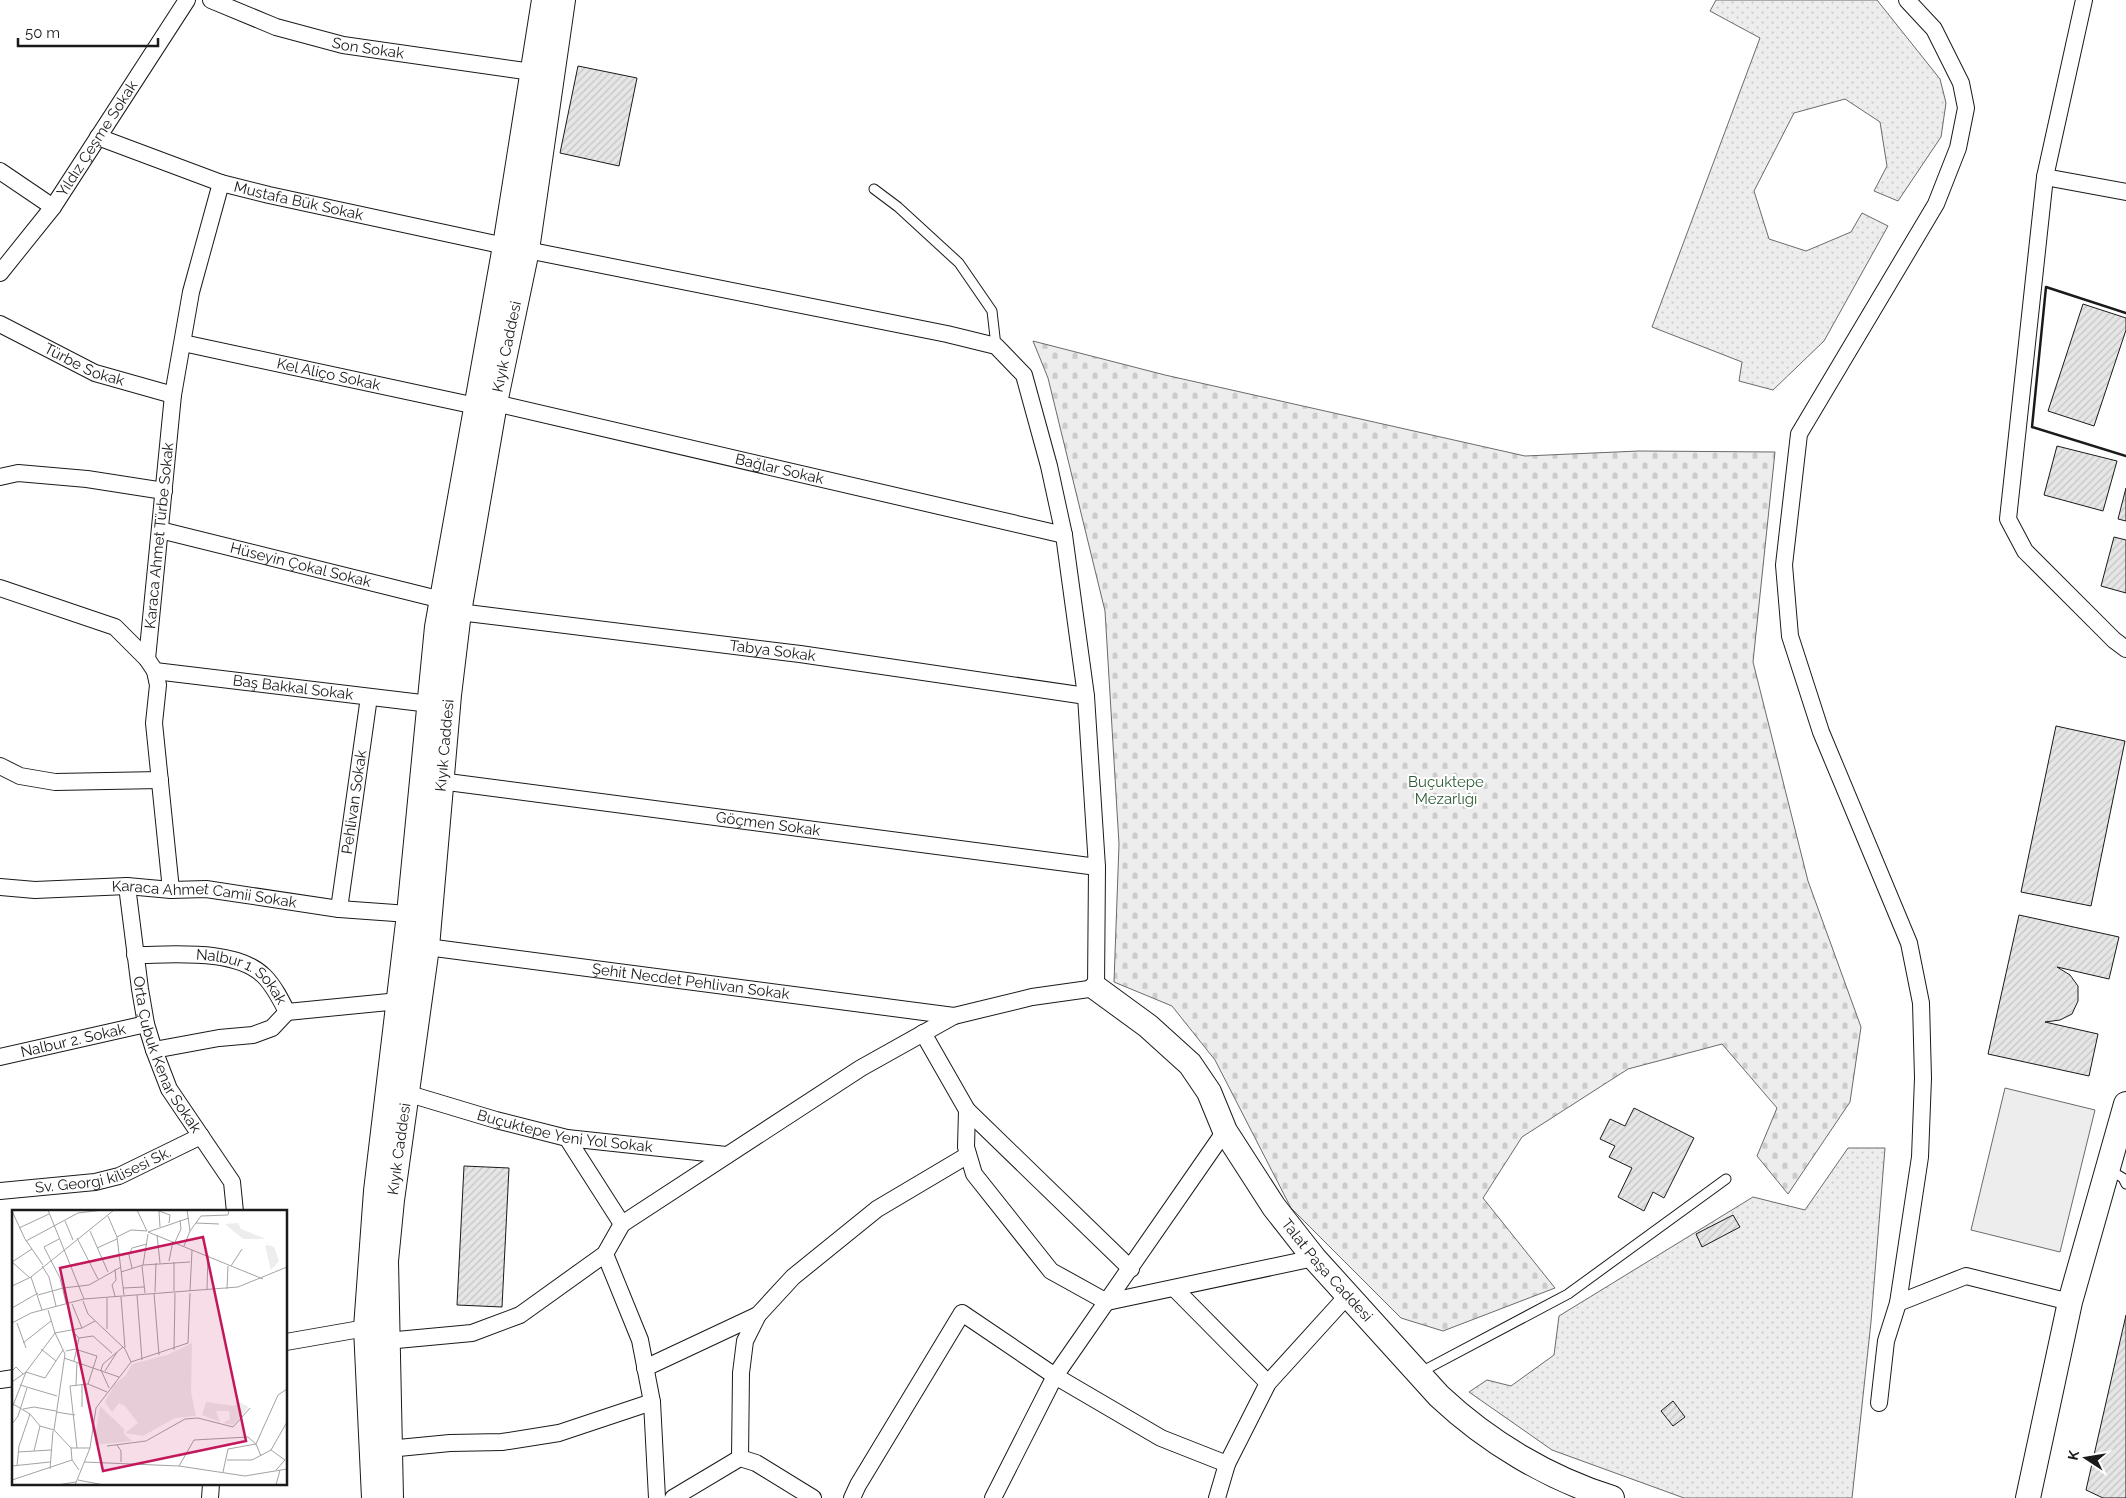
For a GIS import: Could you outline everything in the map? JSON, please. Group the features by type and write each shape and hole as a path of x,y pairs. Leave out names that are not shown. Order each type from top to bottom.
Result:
{"main road":[{"name":"Kıyık Caddesi","path":"516,248 532,72 544,0"},
{"name":"Kıyık Caddesi","path":"391,1498 388,1449 373,1338 386,1262 406,1092 416,946 440,781 450,606 485,404 563,0"},
{"name":"Kıyık Caddesi","path":"374,1498 373,1338 376,1191 399,1002 416,946 409,914 437,626 450,606"},
{"name":"Talat Paşa Caddesi","path":"1096,988 1154,1031 1190,1064 1209,1092 1225,1131 1274,1207 1314,1258 1418,1374 1459,1415 1506,1448 1565,1480 1612,1498"},
{"path":"2028,1498 2070,1302 2126,1104"}],"street":[{"name":"Yıldız Çeşme Sokak","path":"0,273 53,207 187,0"},
{"name":"Son Sokak","path":"211,0 276,27 343,45 532,72"},
{"path":"1879,1403 1886,1341 1898,1303 1920,1158 1923,1078 1920,1003 1910,943 1821,732 1790,636 1784,565 1799,434 1936,204 1960,140 1966,108 1961,83 1934,29 1907,0"},
{"path":"2084,0 2045,178 2008,519 2025,551 2114,640 2126,649"},
{"name":"Mustafa Bük Sokak","path":"98,137 221,183 269,195 516,248 948,334 996,346"},
{"path":"0,171 53,207"},
{"path":"2045,178 2126,192"},
{"name":"Karaca Ahmet Türbe Sokak","path":"172,890 154,723 158,685 151,665 160,530 173,395 182,343 191,292 221,183"},
{"name":"Türbe Sokak","path":"0,324 95,373 173,395"},
{"name":"Kel Aliço Sokak","path":"182,343 485,404"},
{"path":"288,1342 472,1333 520,1315 605,1254 622,1224 861,1068 954,1016 1032,997 1096,988 1097,868 1086,696 1064,535 1049,466 1024,375 996,346"},
{"name":"Bağlar Sokak","path":"485,404 1064,535"},
{"path":"0,477 18,473 86,479 164,491"},
{"name":"Hüseyin Çokal Sokak","path":"160,530 450,606"},
{"path":"0,588 115,627 151,665"},
{"name":"Tabya Sokak","path":"450,606 800,654 1086,696"},
{"name":"Baş Bakkal Sokak","path":"151,665 369,697 430,704"},
{"name":"Pehlivan Sokak","path":"338,909 369,697"},
{"path":"0,766 20,776 55,782 160,780"},
{"name":"Göçmen Sokak","path":"440,781 824,830 1097,868"},
{"name":"Karaca Ahmet Camii Sokak","path":"0,887 35,890 127,886 172,890 206,889 338,909 409,914"},
{"name":"Orta Çubuk Kenar Sokak","path":"127,886 146,1024 154,1050 169,1089 232,1182 235,1210"},
{"name":"Şehit Necdet Pehlivan Sokak","path":"416,946 954,1016"},
{"name":"Nalbur 1. Sokak","path":"135,955 217,956 246,964 264,976 287,1012 399,1002"},
{"path":"154,1050 219,1038 253,1035 272,1028 287,1012"},
{"name":"Nalbur 2. Sokak","path":"0,1057 146,1024"},
{"path":"923,1033 967,1110 1130,1269"},
{"name":"Buçuktepe Yeni Yol Sokak","path":"406,1092 496,1120 567,1138 726,1155"},
{"path":"967,1110 966,1146 974,1174 1051,1271 1107,1302 1314,1258"},
{"path":"993,1498 1055,1376 1225,1131"},
{"name":"Sv. Georgi kilisesi Sk.","path":"0,1191 95,1182 119,1176 201,1136"},
{"path":"567,1138 622,1224"},
{"path":"740,1458 741,1373 745,1341 758,1315 793,1277 877,1209 968,1155"},
{"path":"605,1254 640,1340 652,1402 657,1498"},
{"path":"1898,1303 1966,1276 2070,1302"},
{"path":"1174,1289 1268,1383"},
{"path":"1217,1498 1227,1464 1268,1383 1348,1295"},
{"path":"852,1498 918,1382 962,1313 1055,1376 1161,1438 1227,1464"},
{"path":"645,1368 758,1315"},
{"path":"388,1449 450,1443 502,1442 559,1433 652,1402"},
{"path":"673,1498 740,1458 756,1463 812,1498"}],"lane":[{"path":"874,189 898,207 959,263 992,311 996,346"},
{"path":"2107,1169 2123,1178 2126,1184"},
{"path":"1418,1374 1568,1294 1726,1179"}],"green space":[{"path":"1716,0 1877,0 1940,79 1946,103 1941,137 1898,201 1874,191 1887,166 1880,122 1845,99 1794,113 1754,191 1769,239 1806,251 1851,232 1862,213 1888,226 1824,341 1773,390 1739,381 1742,362 1652,327 1760,38 1710,11"},
{"name":"Buçuktepe Mezarlığı","path":"1033,341 1165,375 1525,456 1639,451 1775,452 1753,662 1808,881 1861,1027 1850,1102 1788,1194 1757,1156 1777,1108 1722,1044 1628,1069 1522,1137 1483,1198 1555,1288 1443,1331 1401,1318 1291,1208 1215,1060 1172,1006 1114,982 1119,844 1105,611 1048,378"},
{"path":"1848,1148 1885,1148 1871,1322 1852,1498 1684,1498 1552,1450 1469,1392 1487,1380 1511,1386 1554,1355 1559,1316 1753,1197 1805,1210"}],"shaded area":[{"path":"2005,1088 2095,1110 2060,1252 1971,1230"}],"building":[{"path":"578,66 637,78 619,166 560,153"},
{"path":"2083,304 2126,318 2126,330 2094,426 2048,411"},
{"path":"2057,446 2117,461 2103,511 2044,495"},
{"path":"2126,488 2126,521 2118,519"},
{"path":"2114,537 2126,540 2126,593 2101,586"},
{"path":"2056,726 2125,741 2091,906 2021,892"},
{"path":"2019,915 2119,937 2109,979 2057,967 2070,975 2078,986 2078,1001 2072,1014 2060,1020 2045,1022 2098,1034 2089,1076 1988,1054"},
{"path":"1634,1108 1694,1138 1664,1198 1653,1192 1644,1211 1618,1197 1632,1168 1609,1157 1615,1146 1600,1139 1610,1119 1625,1126"},
{"path":"464,1166 509,1168 502,1307 457,1305"},
{"path":"1733,1215 1740,1227 1702,1247 1696,1234"},
{"path":"2126,1315 2126,1498 2103,1498 2086,1490"},
{"path":"1673,1401 1685,1417 1673,1426 1661,1411"}],"wall":[{"path":"2126,313 2046,287 2032,427 2126,456"}]}
